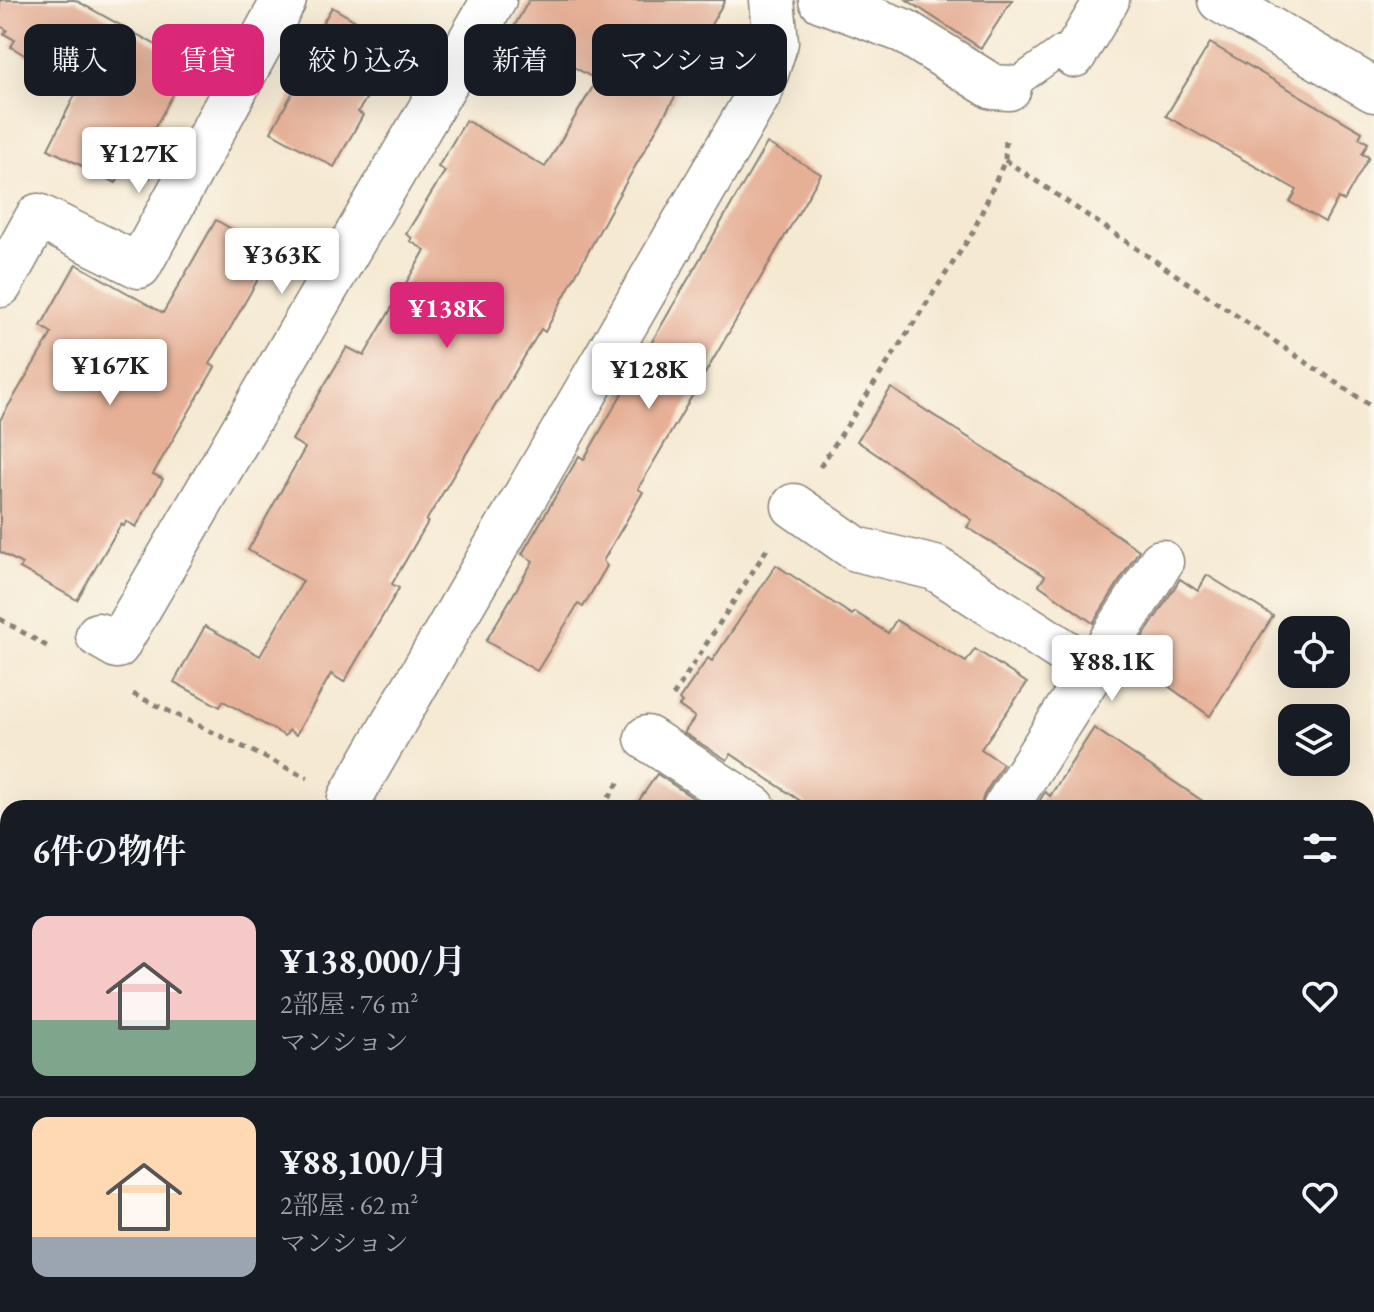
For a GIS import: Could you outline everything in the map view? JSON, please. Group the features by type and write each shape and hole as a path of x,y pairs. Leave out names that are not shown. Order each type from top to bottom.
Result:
{"street":[{"path":"0,285 38,216 139,266 284,0"},
{"path":"104,653 494,0"},
{"path":"350,798 760,92 776,42 772,0"},
{"path":"821,0 904,31 993,87 1009,88"},
{"path":"1074,55 1107,0"},
{"path":"1220,0 1374,90"},
{"path":"794,506 856,549 935,568 1093,670"},
{"path":"1010,800 1161,562"},
{"path":"647,738 742,800"}],"lane":[{"path":"1009,88 1062,50 1074,55"}],"path":[{"path":"607,800 973,232 1005,160 1009,88"},
{"path":"1005,160 1374,408"},
{"path":"0,619 104,653 350,798"}],"building":[{"path":"0,0 75,0 118,24 24,24 24,55 11,47 15,40 4,34 7,30 0,26"},
{"path":"529,0 725,0 711,24 592,24 592,77 576,68 576,24 516,24"},
{"path":"907,0 1012,0 981,48"},
{"path":"332,7 361,24 322,24"},
{"path":"136,34 152,43 152,96 172,96 154,129 170,137 150,178 125,166 116,183 48,149 74,96 136,96"},
{"path":"1210,43 1362,132 1359,138 1368,143 1362,154 1369,157 1344,201 1338,198 1325,222 1290,202 1297,190 1166,116"},
{"path":"592,88 592,96 675,96 545,332 541,329 426,521 392,584 399,588 344,682 331,674 296,735 289,730 285,736 223,701 220,707 174,682 205,626 260,656 303,581 248,550 305,448 292,440 347,347 364,356 425,250 410,241 412,238 406,234 445,171 438,167 466,120 545,167"},
{"path":"291,96 368,96 358,112 363,115 334,167 271,132"},
{"path":"767,143 821,174 638,489 643,492 603,561 607,566 583,607 578,604 537,671 486,641 533,561 522,554 579,456 584,459"},
{"path":"216,220 273,253 210,364 215,367 153,474 163,479 136,527 126,521 124,526 121,524 77,600 20,568 22,564 0,552 0,420 52,333 41,326 76,264 163,313"},
{"path":"891,388 1139,550 1093,623 1039,585 1045,576 967,527 972,520 857,441"},
{"path":"776,565 852,615 855,612 888,633 896,620 966,662 975,649 1027,683 981,749 1003,764 982,800 799,800 731,754 727,760 684,733 695,717 679,706 682,703 679,700 708,658 712,661"},
{"path":"1207,575 1273,616 1210,716 1136,663 1141,656 1134,651 1180,579 1198,591"},
{"path":"1094,728 1201,800 1040,800 1045,792 1050,796"},
{"path":"657,774 696,800 639,800"}]}
